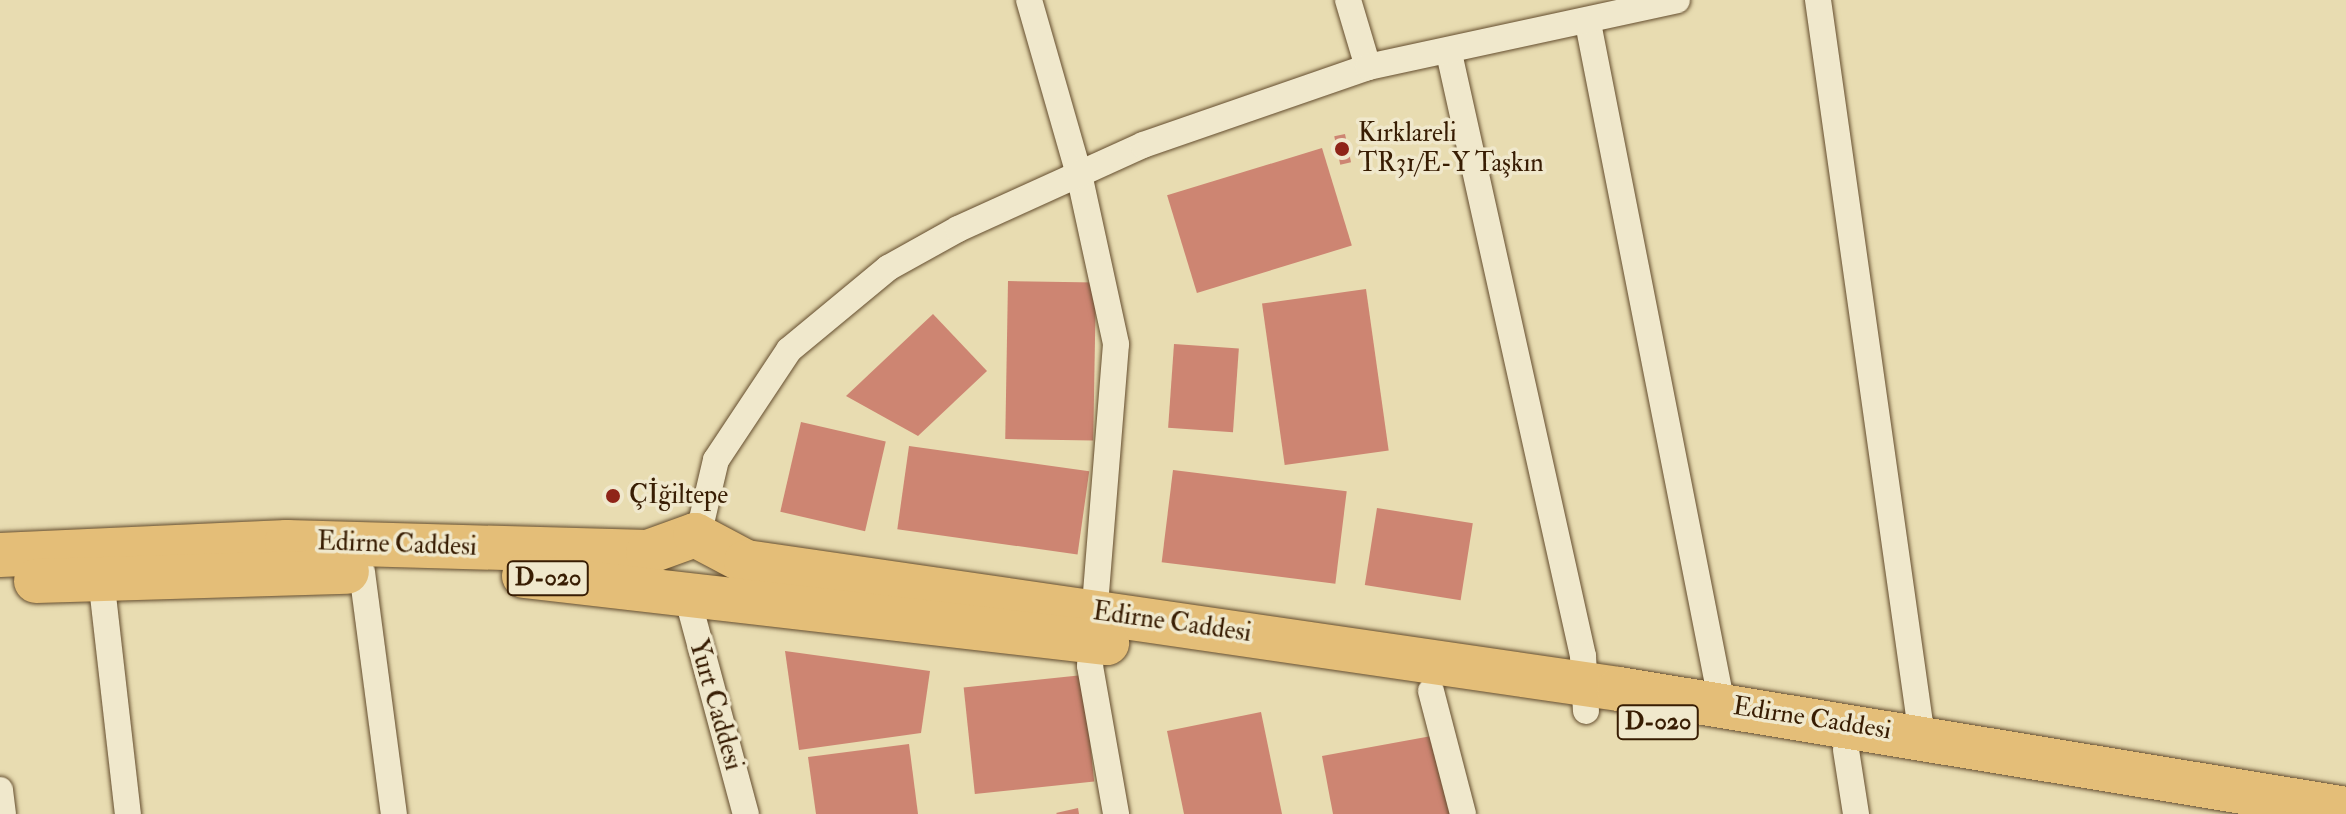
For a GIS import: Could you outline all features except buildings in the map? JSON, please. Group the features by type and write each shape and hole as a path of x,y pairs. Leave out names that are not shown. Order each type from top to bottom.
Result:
{"highway":[{"name":"Edirne Caddesi","path":"0,555 287,542 693,544 1094,627 1315,663 1431,691 1722,705 2346,809"},
{"path":"693,544 727,575 690,596 664,568 693,544"},
{"name":"Edirne Caddesi","path":"0,582 471,571 690,596 1094,627 1586,699 1846,750 2224,814"}],"street":[{"path":"1029,0 1079,174 1116,344 1094,627 1116,814"},
{"path":"1348,0 1368,67"},
{"path":"693,544 716,460 735,423 817,323 888,268 1079,174 1368,67 1588,23 1677,0"},
{"path":"1818,0 1922,737"},
{"path":"1588,23 1722,705"},
{"path":"1449,53 1586,699"},
{"path":"362,572 394,814"},
{"path":"101,578 128,814"},
{"name":"Yurt Caddesi","path":"690,596 746,814"},
{"path":"1431,691 1463,814"},
{"path":"1846,750 1856,814"},
{"path":"0,790 3,814"}],"place":[{"name":"Kırklareli TR31/E-Y Taşkın","path":"1342,149"},
{"name":"Çİğiltepe","path":"613,496"}]}
